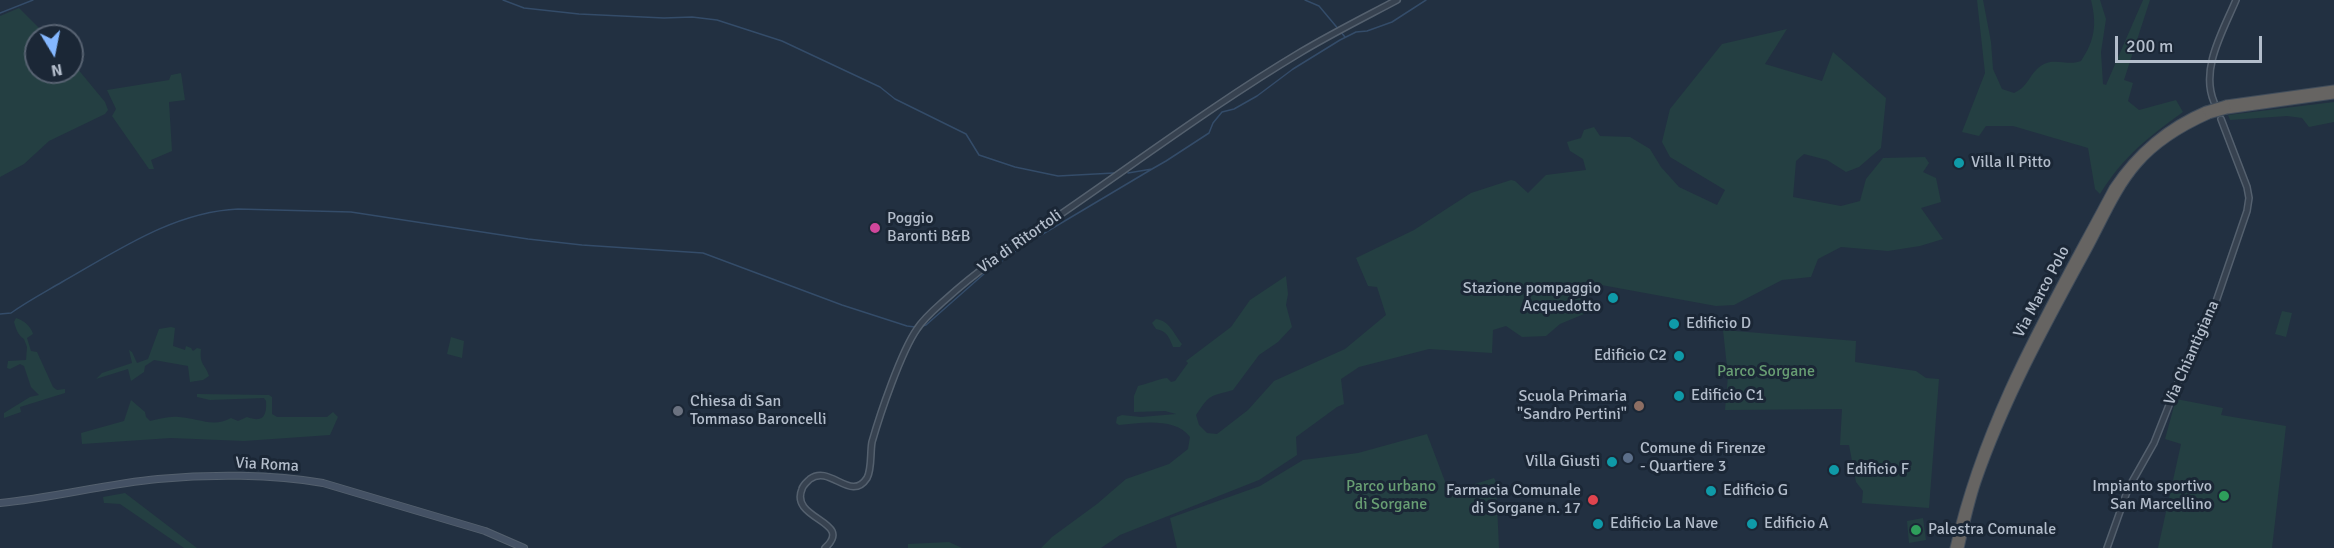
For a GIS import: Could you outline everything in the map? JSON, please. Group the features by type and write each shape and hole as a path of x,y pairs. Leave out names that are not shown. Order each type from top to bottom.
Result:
{"highway":[{"path":"2227,107 2334,89"},
{"path":"2227,107 2334,95"},
{"name":"Via Marco Polo","path":"1960,548 1974,490 1999,424 2092,234 2123,183 2145,156 2174,133 2208,113 2227,107"},
{"name":"Via Marco Polo","path":"1954,548 1970,482 1993,422 2020,363 2083,251"}],"main road":[{"name":"Via Roma","path":"0,503 36,500 158,479 232,476 305,480 323,483 485,531 524,548"}],"street":[{"name":"Via di Ritortoli","path":"825,548 832,539 832,530 827,523 803,508 800,499 801,490 808,481 818,475 828,475 840,484 849,486 860,484 867,478 872,445 888,395 911,338 926,317 971,276 1183,128 1299,53 1397,0"},
{"path":"2214,102 2209,89 2209,73 2236,0"},
{"name":"Via Chiantigiana","path":"2107,548 2128,489 2154,443 2181,375 2209,322 2247,211 2249,198 2247,187 2221,119"}],"green space":[{"path":"1977,0 1983,0 1991,42 1993,69 2002,89 2014,93 2023,87 2039,67 2048,62 2081,61 2094,32 2091,0 2100,0 2106,19 2101,52 2103,84 2106,85 2143,0 2150,0 2124,80 2133,83 2128,101 2139,110 2176,100 2183,112 2158,130 2127,158 2100,194 2095,189 2088,148 2013,126 1986,126 1979,136 1962,132 1985,73"},
{"path":"19,8 35,24 24,24 24,84 84,84 84,77 105,102 108,110 105,114 49,141 24,164 0,177 0,16"},
{"path":"1787,29 1765,64 1822,81 1833,52 1886,98 1881,148 1859,167 1846,172 1827,160 1804,154 1796,161 1793,197 1841,206 1860,201 1866,179 1883,158 1925,157 1929,163 1923,172 1936,178 1941,202 1921,208 1943,239 1920,246 1888,251 1841,247 1818,259 1811,277 1782,280 1734,305 1716,306 1585,282 1584,314 1560,324 1546,336 1522,337 1506,326 1493,330 1492,353 1429,349 1359,367 1341,379 1344,404 1296,437 1297,455 1259,480 1120,535 1101,548 1041,548 1126,479 1169,464 1188,449 1190,437 1176,426 1157,423 1119,425 1116,423 1117,417 1176,414 1165,411 1134,412 1134,396 1138,386 1167,378 1171,382 1175,381 1188,363 1186,361 1231,327 1250,300 1286,276 1288,294 1286,305 1292,327 1278,342 1259,355 1233,390 1208,399 1196,415 1199,425 1207,433 1217,434 1248,410 1274,381 1345,349 1386,315 1377,287 1368,286 1356,258 1414,230 1471,193 1511,180 1528,193 1546,175 1586,170 1583,159 1570,151 1567,142 1581,138 1584,130 1594,127 1600,136 1630,137 1650,149 1661,167 1679,187 1717,205 1725,190 1670,157 1662,142 1670,109 1722,44"},
{"path":"181,73 185,100 169,102 172,151 151,160 154,169 149,169 112,116 116,109 107,90 169,80 171,75"},
{"path":"2334,102 2334,122 2309,127 2302,118 2287,116 2230,120 2228,115"},
{"path":"2282,311 2292,313 2286,337 2275,334"},
{"path":"16,318 32,331 33,334 27,338 31,351 37,352 53,387 57,390 65,389 65,393 20,407 21,412 4,418 4,413 30,397 39,395 31,387 24,366 20,364 10,369 7,368 8,361 26,360 27,347 14,322"},
{"path":"1156,319 1165,322 1171,328 1182,344 1180,347 1173,347 1167,335 1156,329 1152,323"},
{"path":"175,328 173,346 185,350 186,346 193,351 197,348 201,349 202,362 209,376 203,380 190,382 188,366 154,360 145,366 144,372 131,381 128,369 96,379 102,373 132,363 129,350 137,363 148,359 159,329"},
{"name":"Parco Sorgane","path":"1723,330 1856,341 1855,362 1916,371 1926,378 1939,379 1929,508 1862,503 1863,491 1856,482 1849,445 1840,445 1842,409 1725,410 1728,376"},
{"path":"451,337 464,341 462,358 447,354"},
{"path":"197,394 269,395 272,397 272,414 277,417 327,417 333,412 338,417 330,435 244,441 171,438 82,444 81,433 124,421 131,400 145,412 150,421 175,417 212,422 231,418 238,421 247,417 260,419 266,411 264,398 210,400 197,397"},
{"name":"Impianto sportivo San Marcellino","path":"2176,399 2223,408 2221,415 2286,426 2272,548 2158,548 2181,444 2165,439"},
{"name":"Parco urbano di Sorgane","path":"1427,434 1449,492 1494,478 1499,548 1177,548 1170,518 1260,486 1303,460 1358,453"},
{"path":"125,493 197,548 184,548 120,504 104,503 103,497"},
{"name":"Palestra Comunale","path":"1923,518 1926,540 1909,543 1907,521"},
{"path":"949,542 962,548 908,548 908,544"}],"waterway":[{"path":"0,13 33,0"},
{"path":"503,0 524,8 579,14 692,17 717,20 782,41 880,87 895,99 966,134 979,155 1015,167 1058,176 1114,173"},
{"path":"1305,0 1319,6 1345,37"},
{"path":"1128,173 1152,169 1166,161 1209,133 1213,123 1222,112 1234,109 1257,96 1293,69 1340,40 1356,32 1367,31 1392,22 1426,0"},
{"path":"923,326 985,273 1026,244 1152,169"},
{"path":"0,314 11,313 125,246 168,225 191,217 238,209 351,212 528,239 703,253 842,305 915,327"}],"place":[{"name":"Villa Il Pitto","path":"1959,163"},
{"name":"Poggio Baronti B&B","path":"875,228"},
{"name":"Stazione pompaggio Acquedotto","path":"1613,298"},
{"name":"Edificio D","path":"1674,324"},
{"name":"Edificio C2","path":"1679,356"},
{"name":"Edificio C1","path":"1679,396"},
{"name":"Scuola Primaria \"Sandro Pertini\"","path":"1639,406"},
{"name":"Chiesa di San Tommaso Baroncelli","path":"678,411"},
{"name":"Comune di Firenze - Quartiere 3","path":"1628,458"},
{"name":"Villa Giusti","path":"1612,462"},
{"name":"Edificio F","path":"1834,470"},
{"name":"Edificio G","path":"1711,491"},
{"name":"Impianto sportivo San Marcellino","path":"2224,496"},
{"name":"Farmacia Comunale di Sorgane n. 17","path":"1593,500"},
{"name":"Edificio La Nave","path":"1598,524"},
{"name":"Edificio A","path":"1752,524"},
{"name":"Palestra Comunale","path":"1916,530"}]}
